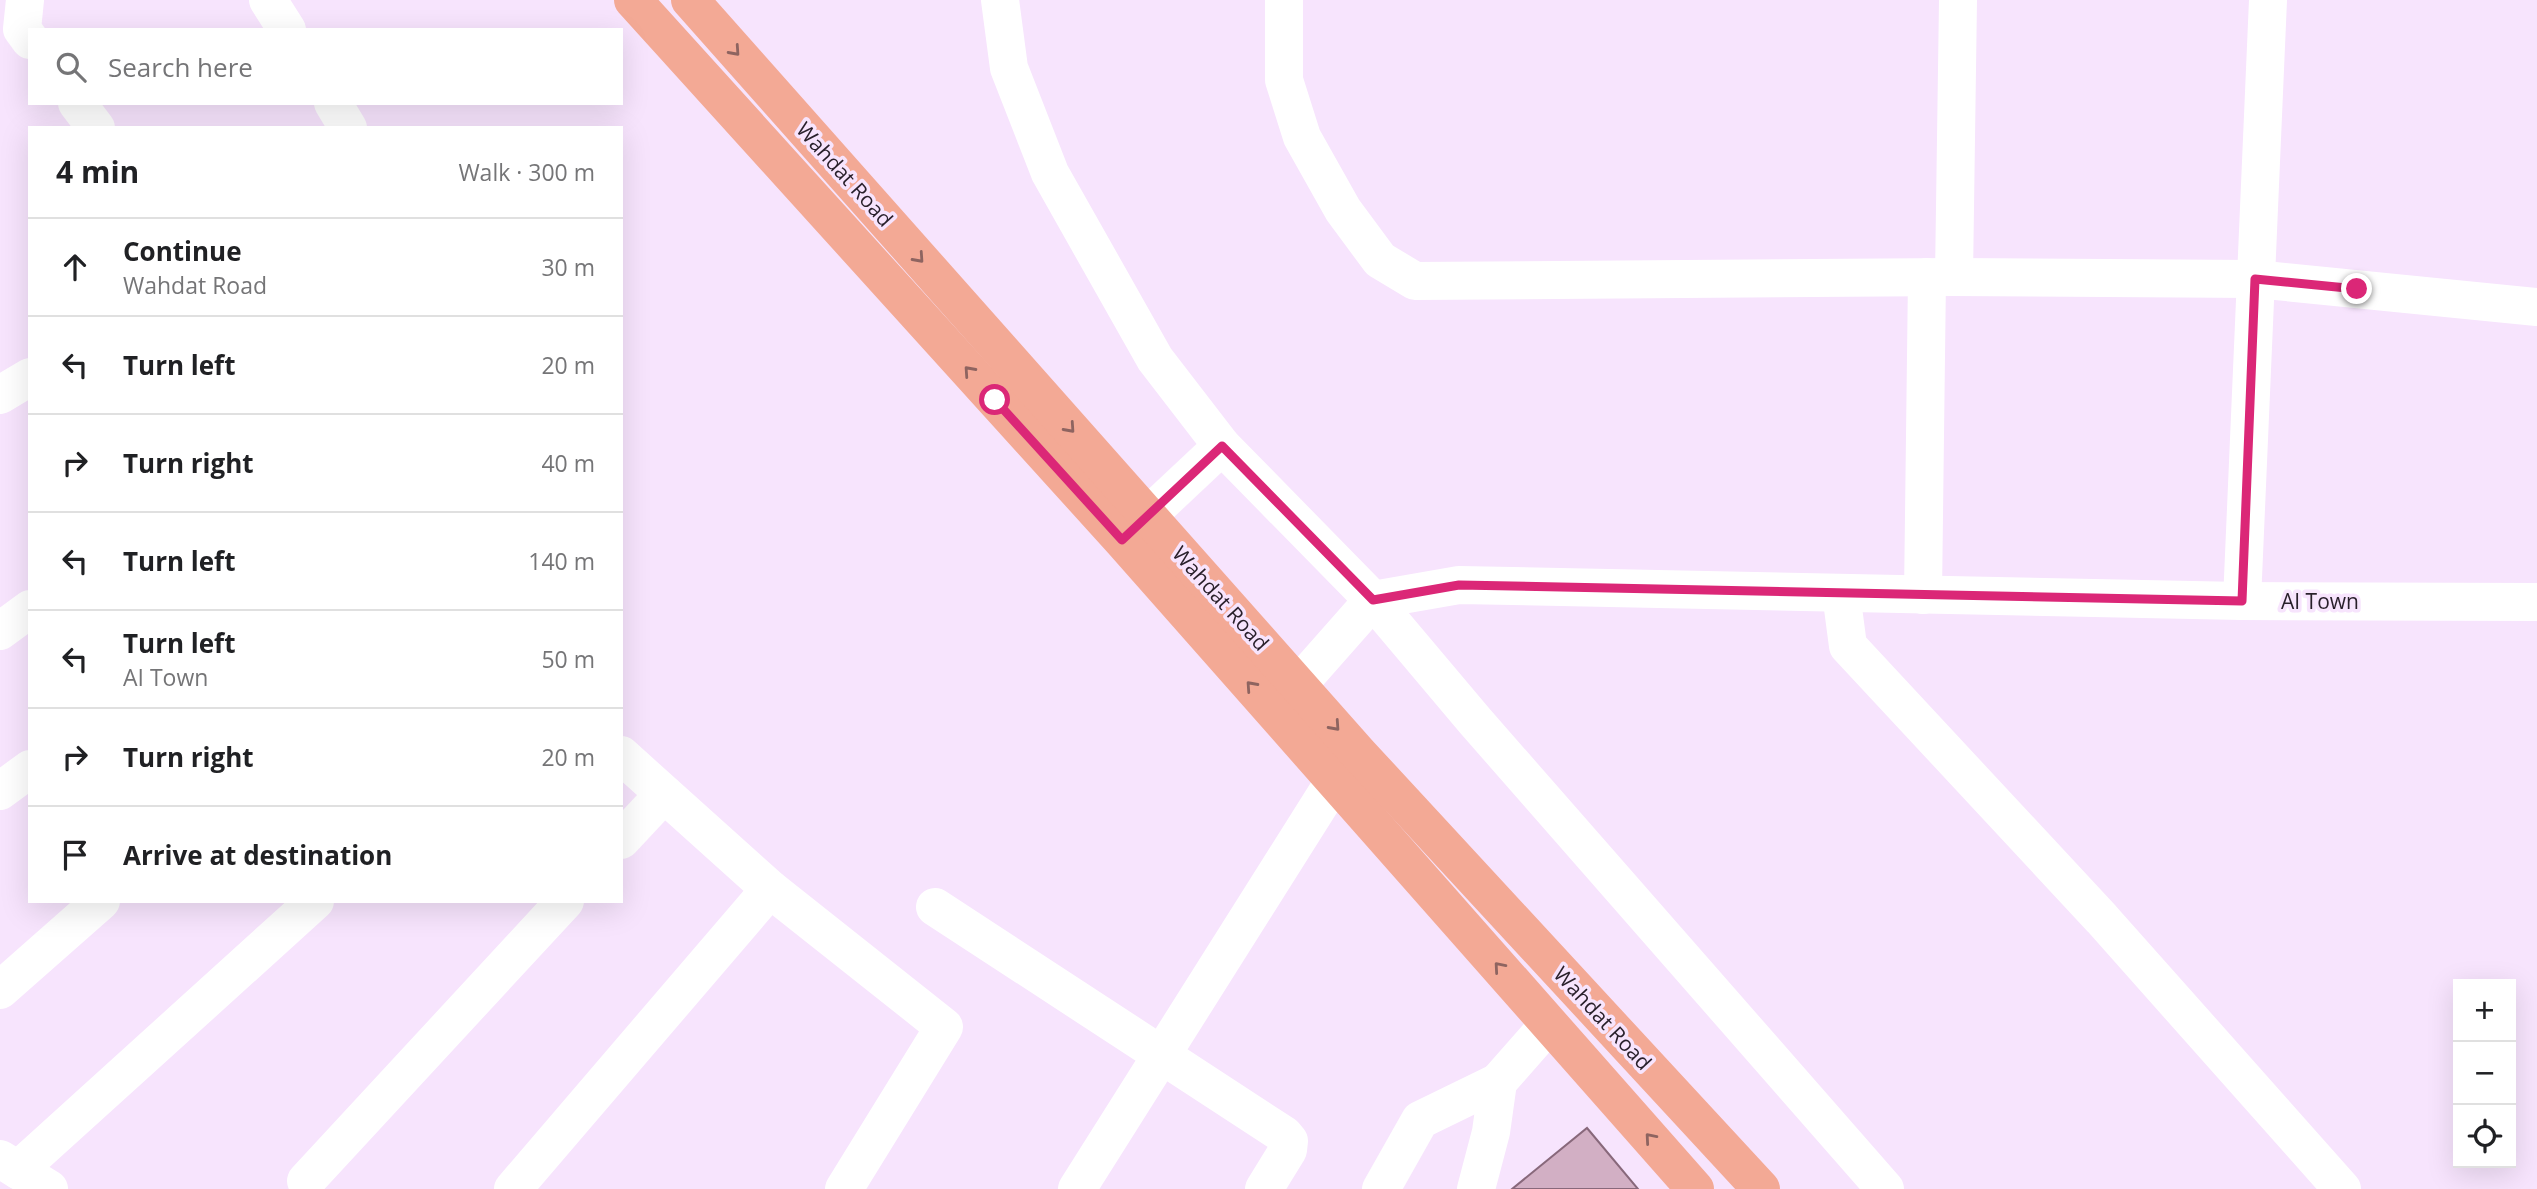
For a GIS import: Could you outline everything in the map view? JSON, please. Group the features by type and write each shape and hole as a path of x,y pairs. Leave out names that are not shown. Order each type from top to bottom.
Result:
{"main road":[{"name":"Wahdat Road","path":"633,0 1135,528 1298,685 1347,767 1549,1024 1695,1189"},
{"name":"Wahdat Road","path":"690,0 1135,528 1347,767 1761,1189"}],"street":[{"path":"268,0 286,28"},
{"path":"1000,0 1009,68 1051,173 1155,359 1222,446 1373,600 1484,731 1885,1189"},
{"path":"1284,0 1284,80 1302,137 1343,210 1380,260 1415,281 1941,277 2255,279 2537,307"},
{"path":"1923,595 1958,0"},
{"path":"2242,601 2268,0"},
{"path":"79,105 94,126"},
{"path":"334,105 347,126"},
{"path":"0,395 28,378"},
{"path":"1135,528 1222,446"},
{"name":"AI Town","path":"1373,600 1459,585 2242,601 2537,602"},
{"path":"1841,593 1848,646 2102,919 2342,1189"},
{"path":"1298,685 1373,600"},
{"path":"0,631 28,610"},
{"path":"623,757 770,889 944,1027 844,1189"},
{"path":"1077,1189 1347,767"},
{"path":"0,792 28,771"},
{"path":"623,838 664,794"},
{"path":"513,1189 770,889"},
{"path":"0,990 99,903"},
{"path":"23,1172 313,903"},
{"path":"306,1181 563,903"},
{"path":"934,907 1284,1135 1289,1141 1288,1150 1264,1189"},
{"path":"1381,1189 1420,1120 1497,1082 1549,1024"},
{"path":"1476,1189 1491,1132 1497,1082"}],"building":[{"path":"1587,1128 1638,1189 1512,1189"}],"route":[{"path":"995,400 1122,540 1222,446 1373,600 1459,585 2242,601 2255,279 2357,289"}]}
